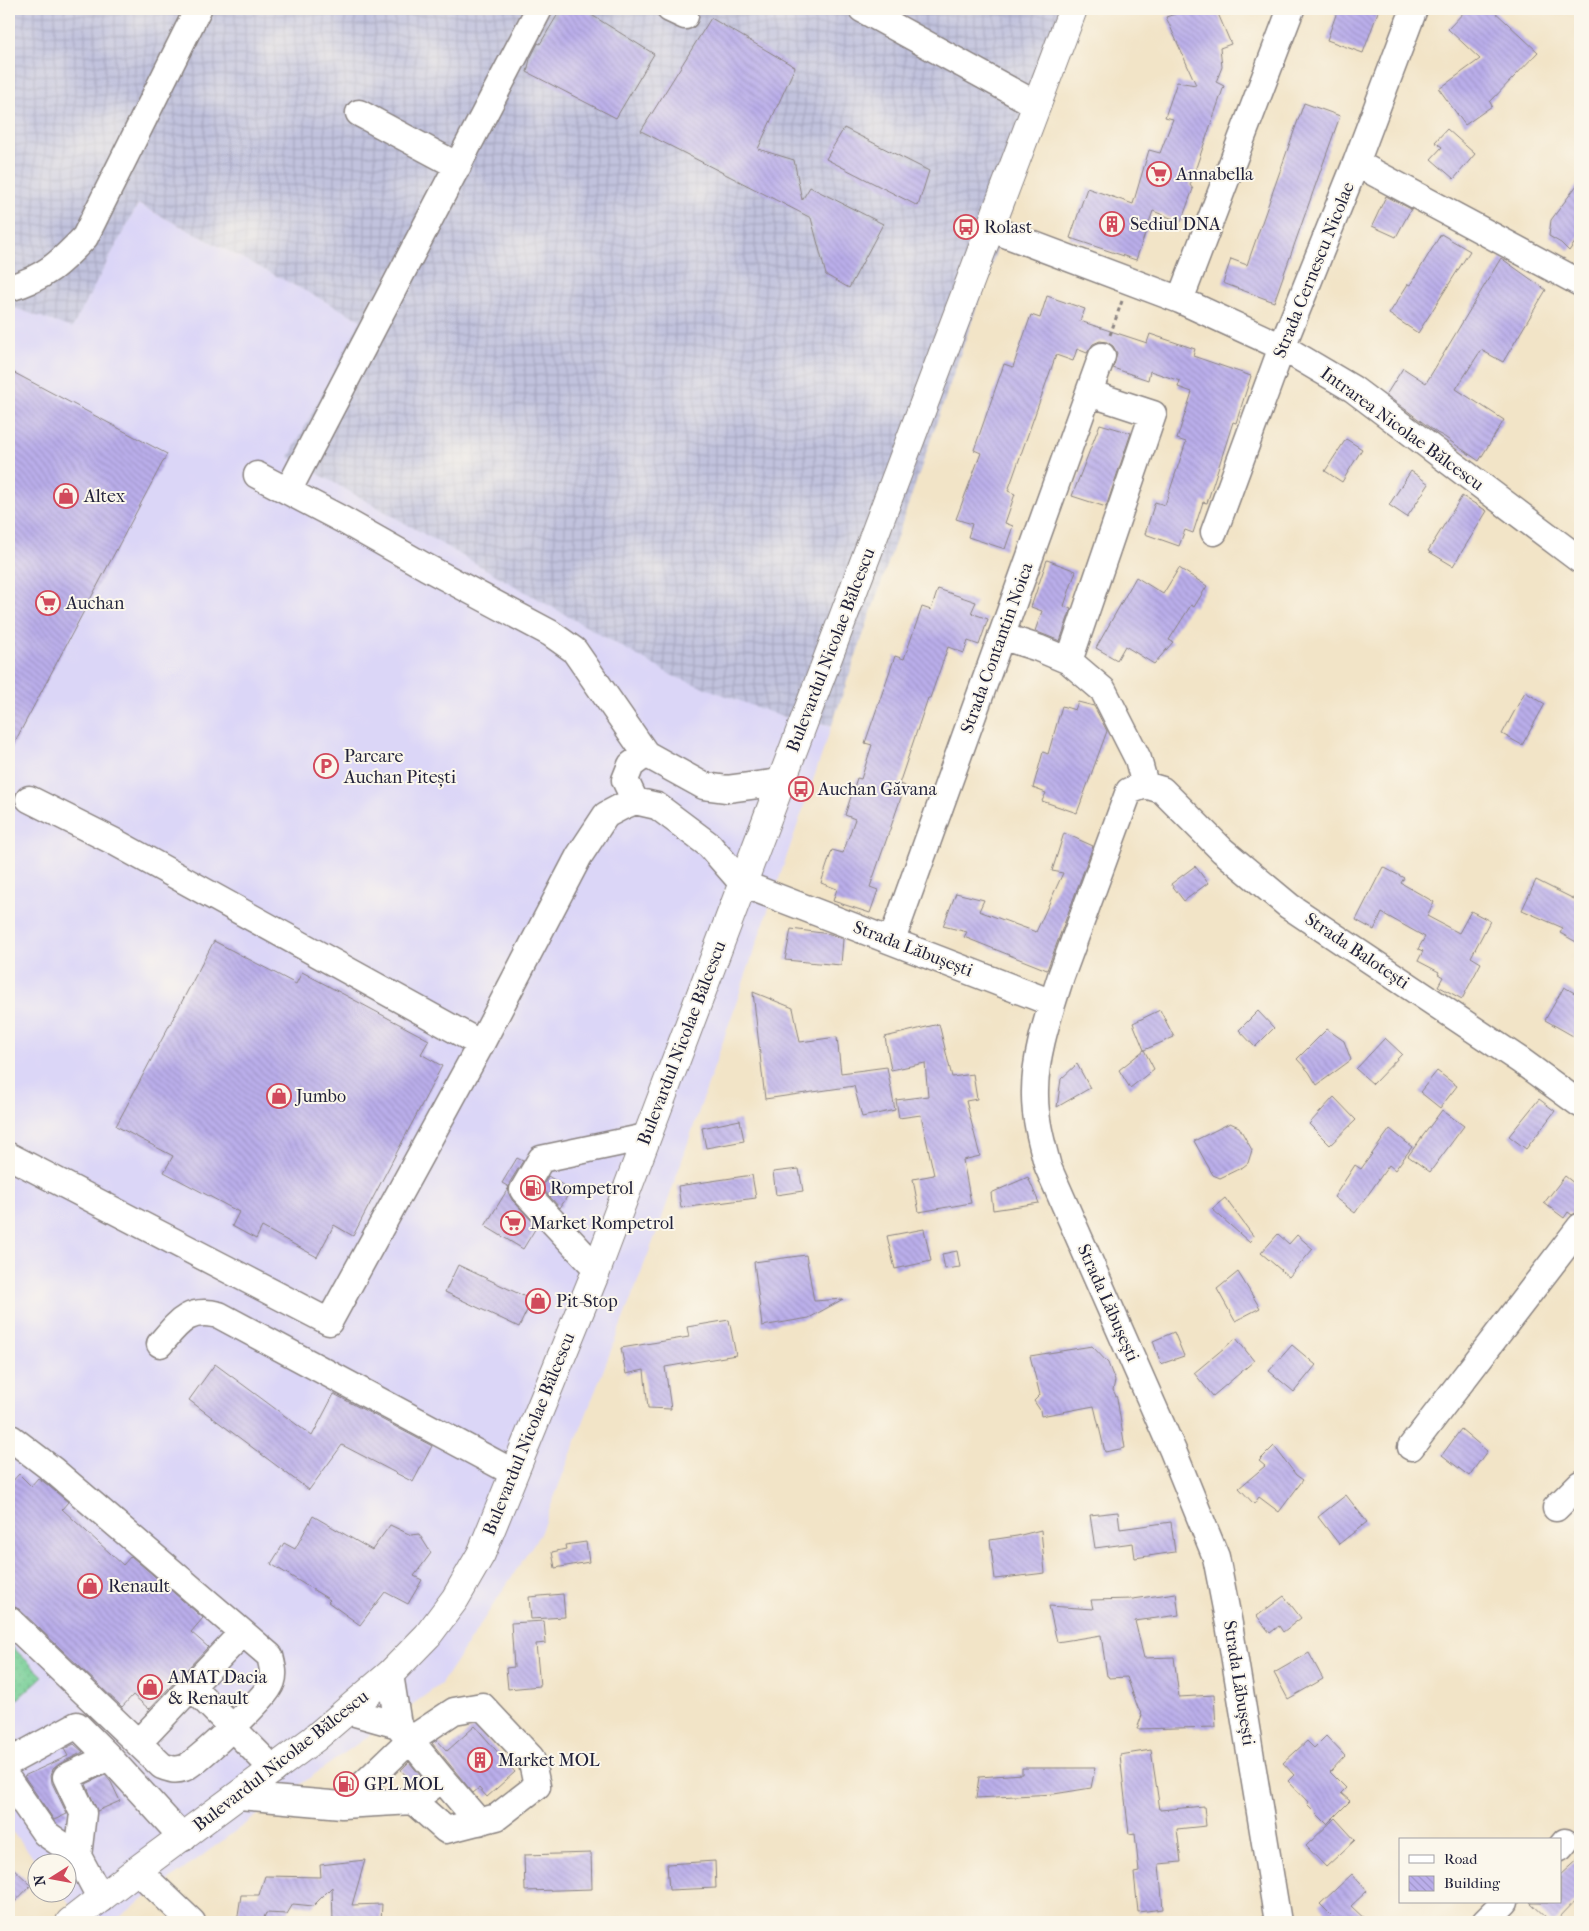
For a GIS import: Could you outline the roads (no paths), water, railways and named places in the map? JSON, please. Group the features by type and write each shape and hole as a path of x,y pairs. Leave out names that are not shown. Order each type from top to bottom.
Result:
{"main road":[{"name":"Bulevardul Nicolae Bălcescu","path":"70,1922 137,1870 274,1770 348,1712 390,1674 428,1635 455,1599 481,1554 596,1269 1073,9"}],"street":[{"path":"9,288 29,282 60,263 85,237 198,9"},
{"path":"288,491 539,9"},
{"path":"862,9 1037,105"},
{"path":"1180,300 1291,9"},
{"name":"Strada Cernescu Nicolae","path":"1214,532 1282,347 1356,163 1414,9"},
{"path":"360,113 458,166"},
{"path":"1356,163 1580,283"},
{"name":"Intrarea Nicolae Bălcescu","path":"990,228 1180,300 1282,347 1353,389 1580,560"},
{"name":"Strada Contantin Noica","path":"892,940 1102,356"},
{"path":"1069,662 1153,414 1089,393"},
{"path":"257,475 550,633 574,650 646,754 704,786 727,789 781,782"},
{"path":"1001,636 1038,648 1069,662 1104,690 1138,758 1145,785 1129,792 1052,1003"},
{"path":"636,801 625,780 631,765 646,754"},
{"name":"Strada Balotești","path":"1145,785 1162,790 1222,850 1289,906 1521,1062 1580,1104"},
{"path":"29,799 113,841 481,1044"},
{"path":"9,1156 329,1322 481,1044 583,848 606,815 621,806 636,801 657,806 709,845 743,884"},
{"name":"Strada Lăbușești","path":"743,884 1052,1003 1038,1059 1035,1096 1039,1133 1048,1167 1173,1452 1216,1557 1229,1624 1278,1922"},
{"path":"596,1269 523,1190 541,1159 646,1137"},
{"path":"1411,1447 1580,1227"},
{"path":"160,1344 180,1321 187,1317 201,1313 219,1314 514,1473"},
{"path":"9,1440 11,1438 53,1470 270,1656 274,1673 269,1689 232,1727 186,1767 172,1770 162,1766 9,1620"},
{"path":"1556,1508 1580,1484"},
{"path":"138,1743 242,1633"},
{"path":"390,1674 404,1732 479,1822"},
{"path":"192,1687 274,1770"},
{"path":"342,1805 404,1732 454,1711 482,1706 531,1758 536,1786 497,1817 446,1830 413,1801"},
{"path":"348,1712 404,1732"},
{"path":"9,1762 77,1726 109,1757 183,1838"},
{"path":"101,1899 78,1856 83,1813 66,1777 109,1757"},
{"path":"239,1796 342,1805 413,1801 442,1779"},
{"path":"9,1781 45,1833 75,1854"},
{"path":"137,1870 192,1922"},
{"path":"1486,1922 1504,1904"}],"place":[{"name":"Annabella","path":"1159,174"},
{"name":"Sediul DNA","path":"1112,224"},
{"name":"Rolast","path":"966,227"},
{"name":"Altex","path":"66,496"},
{"name":"Auchan","path":"48,603"},
{"name":"Parcare Auchan Pitești","path":"326,766"},
{"name":"Auchan Găvana","path":"801,789"},
{"name":"Jumbo","path":"279,1096"},
{"name":"Rompetrol","path":"533,1188"},
{"name":"Market Rompetrol","path":"513,1223"},
{"name":"Pit-Stop","path":"538,1301"},
{"name":"Renault","path":"90,1586"},
{"name":"AMAT Dacia & Renault","path":"150,1687"},
{"name":"Market MOL","path":"480,1760"},
{"name":"GPL MOL","path":"346,1784"}]}
